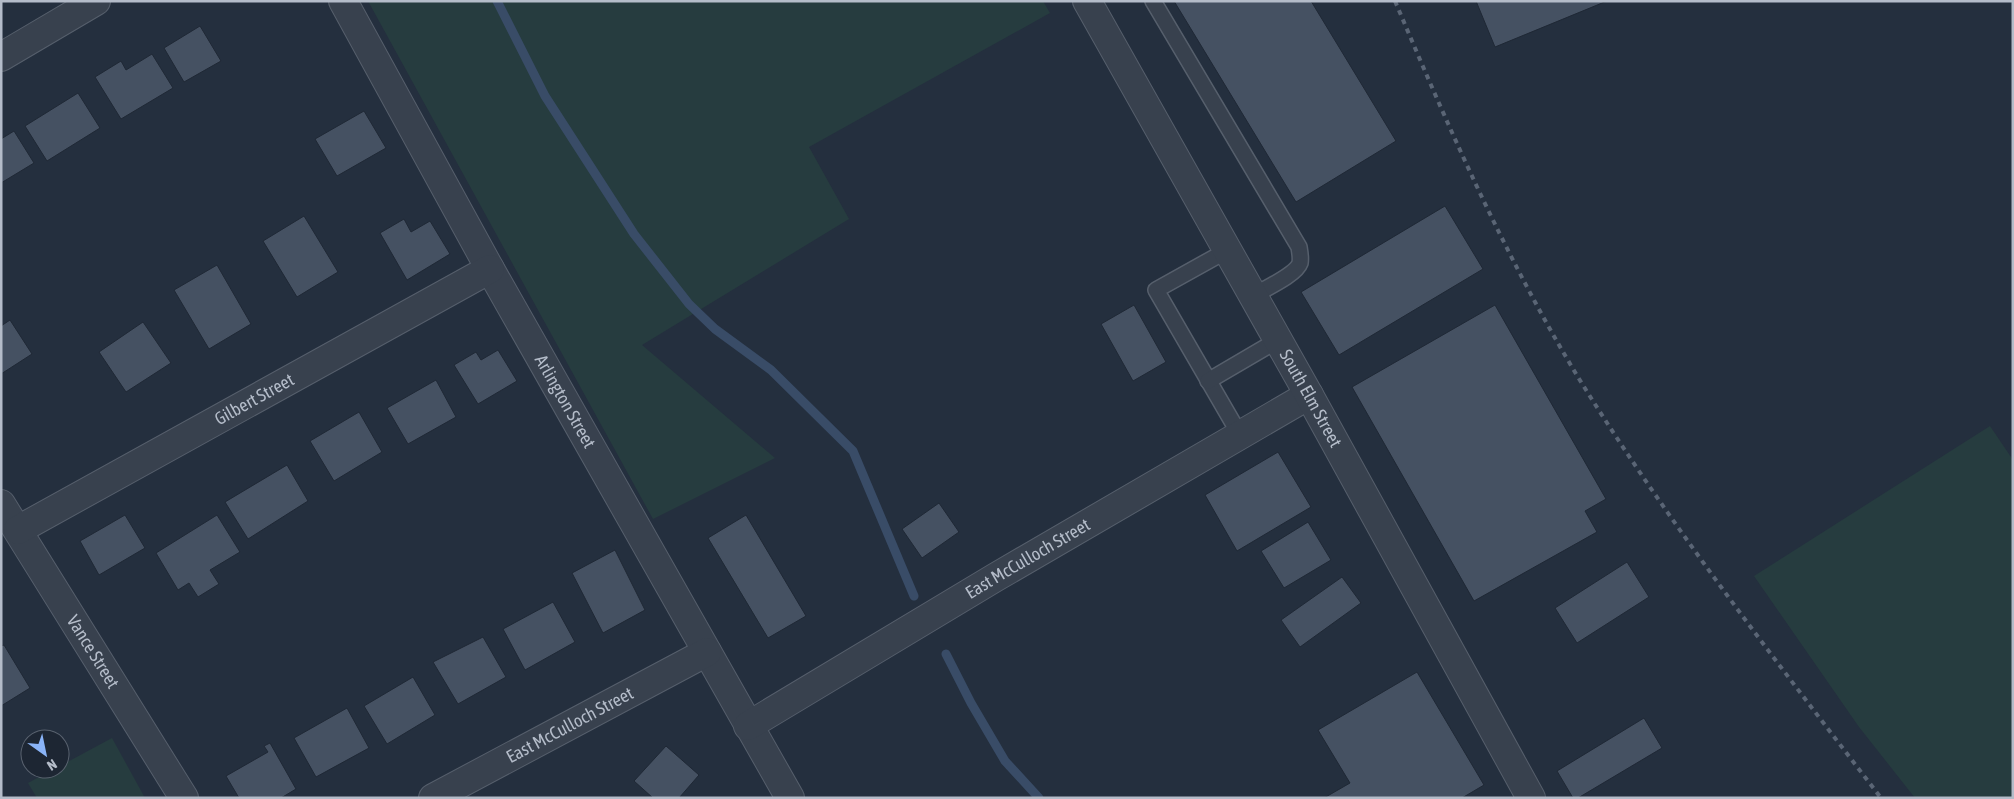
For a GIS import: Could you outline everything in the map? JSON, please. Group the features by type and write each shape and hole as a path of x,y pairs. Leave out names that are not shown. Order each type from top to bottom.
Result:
{"street":[{"path":"1,58 96,1"},
{"name":"Arlington Street","path":"343,1 490,269 790,798"},
{"name":"South Elm Street","path":"1087,1 1309,395 1525,796"},
{"name":"Gilbert Street","path":"18,530 490,269"},
{"name":"East McCulloch Street","path":"748,726 1309,395"},
{"name":"Vance Street","path":"1,504 184,798"},
{"name":"East McCulloch Street","path":"433,798 707,652"}],"lane":[{"path":"1153,1 1299,247 1299,266 1293,272 1253,296"},
{"path":"1228,250 1156,290 1240,435"},
{"path":"1208,381 1278,340"}],"green space":[{"path":"368,1 1043,1 1050,13 809,147 849,219 642,345 775,458 653,519"},
{"path":"1990,426 2013,460 2013,798 1915,798 1859,727 1754,576"},
{"path":"112,738 145,798 37,798 28,783 35,779 70,779 70,761"}],"building":[{"path":"1174,1 1311,1 1396,141 1296,202"},
{"path":"1476,1 1607,1 1495,47"},
{"path":"200,26 221,61 184,82 164,48"},
{"path":"152,54 173,88 121,119 95,77 121,61 126,70"},
{"path":"78,93 100,128 47,161 25,126"},
{"path":"364,111 386,148 337,176 315,139"},
{"path":"14,131 34,163 1,183 1,139"},
{"path":"1445,206 1483,269 1339,355 1301,292"},
{"path":"304,216 338,272 297,297 263,241"},
{"path":"404,219 411,232 430,221 450,254 407,280 380,233"},
{"path":"217,265 251,324 209,349 174,290"},
{"path":"1134,305 1166,362 1133,381 1101,324"},
{"path":"1495,305 1606,499 1585,511 1597,532 1474,601 1352,387"},
{"path":"10,320 32,354 1,374 1,326"},
{"path":"143,322 171,363 126,392 99,352"},
{"path":"498,350 517,381 478,404 454,365 476,352 481,360"},
{"path":"436,380 456,417 408,444 387,408"},
{"path":"359,412 382,452 334,481 310,441"},
{"path":"1278,452 1311,507 1237,551 1205,495"},
{"path":"287,465 308,501 248,539 225,502"},
{"path":"939,503 959,532 922,558 902,529"},
{"path":"125,515 145,548 99,575 80,541"},
{"path":"217,515 240,552 210,570 219,584 198,597 189,583 178,590 156,553"},
{"path":"746,515 806,616 768,638 708,538"},
{"path":"1308,522 1331,560 1284,588 1261,551"},
{"path":"615,550 645,610 603,633 572,573"},
{"path":"1627,562 1649,597 1577,643 1555,608"},
{"path":"1342,577 1361,603 1300,647 1281,620"},
{"path":"553,602 575,642 525,670 503,629"},
{"path":"483,637 506,677 458,704 433,662"},
{"path":"4,645 30,688 1,706 1,646"},
{"path":"1417,672 1484,785 1462,798 1324,798 1350,783 1318,730"},
{"path":"413,677 435,715 387,744 364,706"},
{"path":"347,708 369,748 316,777 294,738"},
{"path":"1644,718 1662,748 1578,798 1573,798 1557,771"},
{"path":"270,743 296,789 281,798 239,798 226,776 268,752 264,746"},
{"path":"666,746 699,775 679,798 653,798 634,781"}],"waterway":[{"path":"497,1 545,96 634,234 689,304 715,329 771,370 853,451 914,596"},
{"path":"946,654 971,703 1005,761 1039,798"}],"railway":[{"path":"1395,1 1459,147 1504,243 1528,290 1581,382 1688,542 1881,798"}]}
